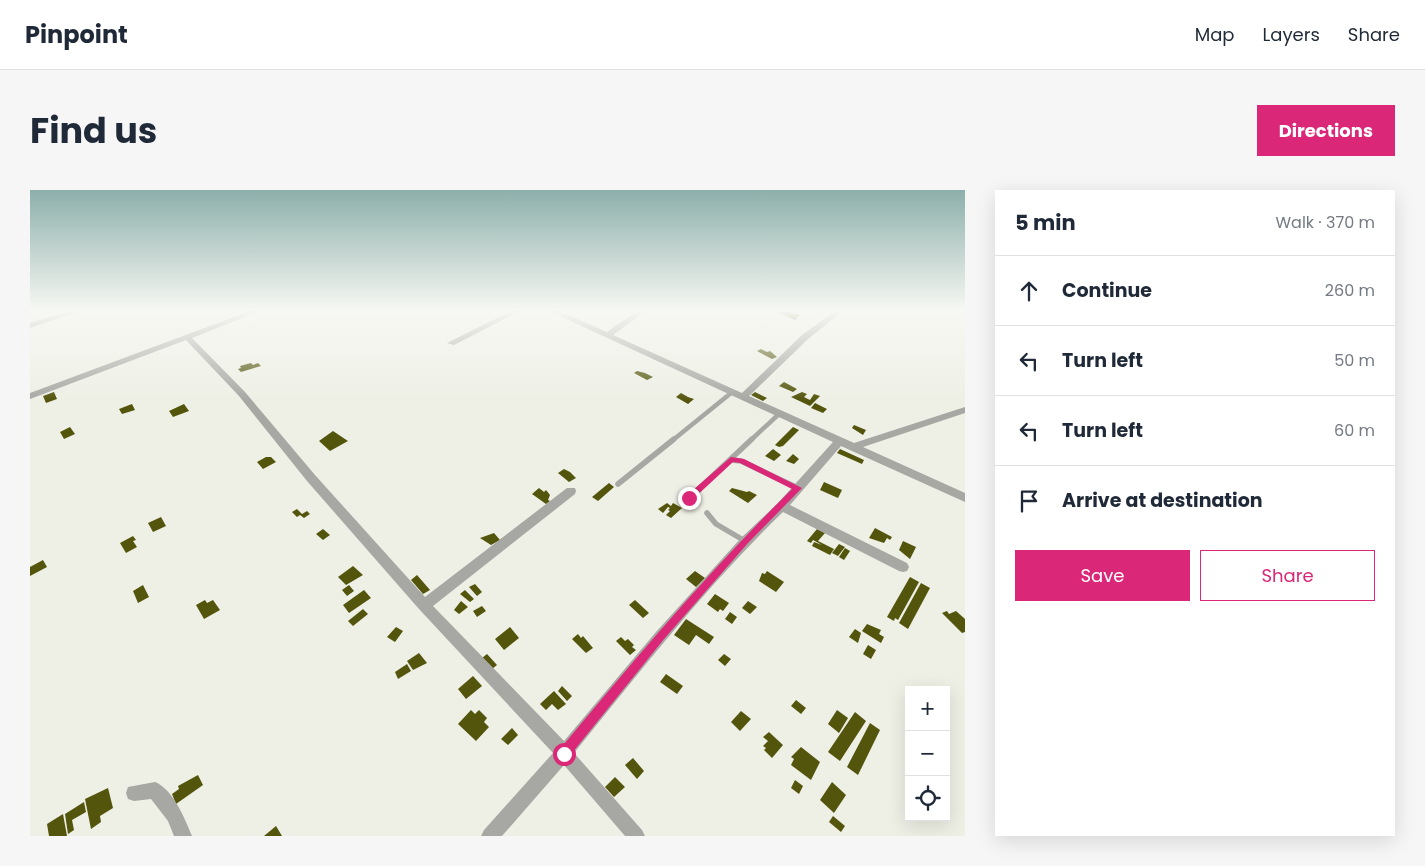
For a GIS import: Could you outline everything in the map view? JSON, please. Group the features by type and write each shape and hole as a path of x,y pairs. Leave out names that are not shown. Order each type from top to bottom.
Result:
{"street":[{"path":"30,396 175,341"},
{"path":"190,341 242,394 311,478 424,605 564,754 636,836"},
{"path":"451,343 455,341"},
{"path":"618,341 965,498"},
{"path":"742,398 801,341"},
{"path":"854,447 965,410"},
{"path":"490,836 564,754 661,636 745,541 782,506 839,442"},
{"path":"424,605 571,490"},
{"path":"782,506 903,567"},
{"path":"134,793 155,790 174,815 182,836"}],"lane":[{"path":"618,484 731,393"},
{"path":"689,498 779,414"},
{"path":"731,460 741,461 798,488"},
{"path":"707,513 716,524 745,541"}],"building":[{"path":"761,349 767,352 770,351 777,357 772,359 757,351"},
{"path":"251,363 253,365 258,363 261,366 241,372 238,369 241,368 240,366"},
{"path":"637,371 653,377 647,380 634,373"},
{"path":"784,382 797,389 793,392 779,386"},
{"path":"54,392 57,399 46,403 43,396"},
{"path":"755,392 767,398 763,401 751,395"},
{"path":"802,392 807,394 804,397 810,400 814,394 820,396 810,406 791,397"},
{"path":"681,393 694,399 688,404 676,397"},
{"path":"815,403 827,409 823,413 811,408"},
{"path":"132,404 135,410 122,414 119,409"},
{"path":"184,404 189,411 173,417 169,411"},
{"path":"854,425 866,430 863,435 852,428"},
{"path":"70,427 75,434 64,439 60,432"},
{"path":"793,427 799,430 783,446 775,445"},
{"path":"333,431 348,441 330,451 319,441"},
{"path":"773,449 781,455 774,461 765,456"},
{"path":"840,449 864,460 862,464 837,453"},
{"path":"793,454 799,459 794,464 786,461"},
{"path":"266,457 271,457 276,462 263,469 257,462"},
{"path":"564,469 576,478 569,482 558,473"},
{"path":"824,482 842,490 838,498 820,490"},
{"path":"609,483 614,487 598,501 592,497"},
{"path":"539,488 544,492 546,490 550,495 548,500 550,501 546,504 532,494"},
{"path":"732,488 749,491 757,495 748,503 729,491"},
{"path":"667,503 671,506 673,503 682,508 671,518 666,515 670,508 668,507 663,513 658,509"},
{"path":"297,509 302,514 307,511 310,514 304,518 300,515 297,517 292,512"},
{"path":"161,517 166,526 153,532 148,523"},
{"path":"875,528 892,537 890,540 887,538 884,543 869,538"},
{"path":"323,529 330,535 323,540 316,534"},
{"path":"817,529 825,533 818,541 834,549 830,555 812,546 814,542 822,545 813,540 811,543 807,541"},
{"path":"494,533 500,540 491,545 480,538"},
{"path":"133,536 136,540 133,541 137,547 126,553 120,543"},
{"path":"903,541 916,547 910,559 899,550"},
{"path":"839,544 845,547 838,556 832,553"},
{"path":"845,548 850,551 844,560 839,557"},
{"path":"43,560 47,567 30,576 30,567"},
{"path":"353,566 363,575 346,585 338,577"},
{"path":"695,571 705,578 696,587 686,579"},
{"path":"767,571 784,582 776,592 759,581 762,573 765,574"},
{"path":"417,575 430,590 423,594 411,580"},
{"path":"910,577 919,582 898,620 895,618 894,621 887,617"},
{"path":"921,583 930,588 908,629 899,623"},
{"path":"475,584 482,592 477,596 469,587"},
{"path":"143,585 149,597 138,603 133,591"},
{"path":"349,585 354,591 347,596 342,590"},
{"path":"364,590 371,598 349,613 343,605"},
{"path":"465,590 474,599 470,602 460,594"},
{"path":"715,594 729,603 723,611 720,609 718,612 707,604"},
{"path":"205,600 207,603 213,600 220,610 204,619 196,605"},
{"path":"635,600 649,613 643,618 629,605"},
{"path":"461,601 468,607 459,614 454,610"},
{"path":"748,601 757,607 750,614 742,608"},
{"path":"482,606 486,611 477,617 473,611"},
{"path":"363,609 368,614 353,626 348,621"},
{"path":"947,611 949,614 956,611 965,619 965,632 962,633 942,613"},
{"path":"730,612 737,617 732,624 725,619"},
{"path":"686,619 714,637 709,644 696,635 689,645 674,635"},
{"path":"867,624 881,630 879,634 884,637 881,643 862,631"},
{"path":"396,627 403,631 395,642 387,637"},
{"path":"510,627 519,638 504,650 495,639"},
{"path":"855,629 861,633 858,643 849,637"},
{"path":"578,634 581,638 583,636 593,648 586,653 572,639"},
{"path":"621,637 625,641 628,639 634,645 632,647 636,650 630,655 616,641"},
{"path":"868,645 876,650 871,659 863,654"},
{"path":"419,653 427,663 413,670 407,661"},
{"path":"487,654 497,665 492,669 482,658"},
{"path":"724,654 731,659 725,666 718,660"},
{"path":"407,664 411,671 398,679 395,672"},
{"path":"666,674 683,686 677,694 660,682"},
{"path":"473,676 482,686 466,699 458,689"},
{"path":"562,686 572,696 567,701 558,691"},
{"path":"554,691 566,704 558,710 552,704 546,710 540,704"},
{"path":"796,700 806,708 801,714 791,706"},
{"path":"471,710 475,714 479,710 487,718 484,722 489,727 476,741 458,724"},
{"path":"837,710 848,718 839,733 828,724"},
{"path":"741,711 751,719 740,731 731,722"},
{"path":"855,712 866,721 840,761 828,752"},
{"path":"870,723 880,730 858,775 847,767"},
{"path":"512,728 518,735 508,745 501,739"},
{"path":"769,732 783,745 772,758 764,750 766,748 763,746 768,741 763,737"},
{"path":"801,747 820,762 811,780 791,765 794,759 791,757"},
{"path":"633,758 644,771 637,779 625,765"},
{"path":"198,775 203,785 176,804 172,794 179,789 178,786"},
{"path":"615,777 625,787 614,797 605,787"},
{"path":"795,780 803,786 799,794 791,788"},
{"path":"832,782 846,795 834,813 820,800"},
{"path":"108,788 113,808 100,816 101,822 91,829 85,799"},
{"path":"84,802 86,812 72,820 74,830 68,834 65,814"},
{"path":"63,814 67,836 49,836 47,824"},
{"path":"833,816 845,826 841,832 829,822"},
{"path":"276,826 282,836 264,836"}],"route":[{"path":"564,754 661,636 745,541 798,488 741,461 731,460 689,498"}]}
